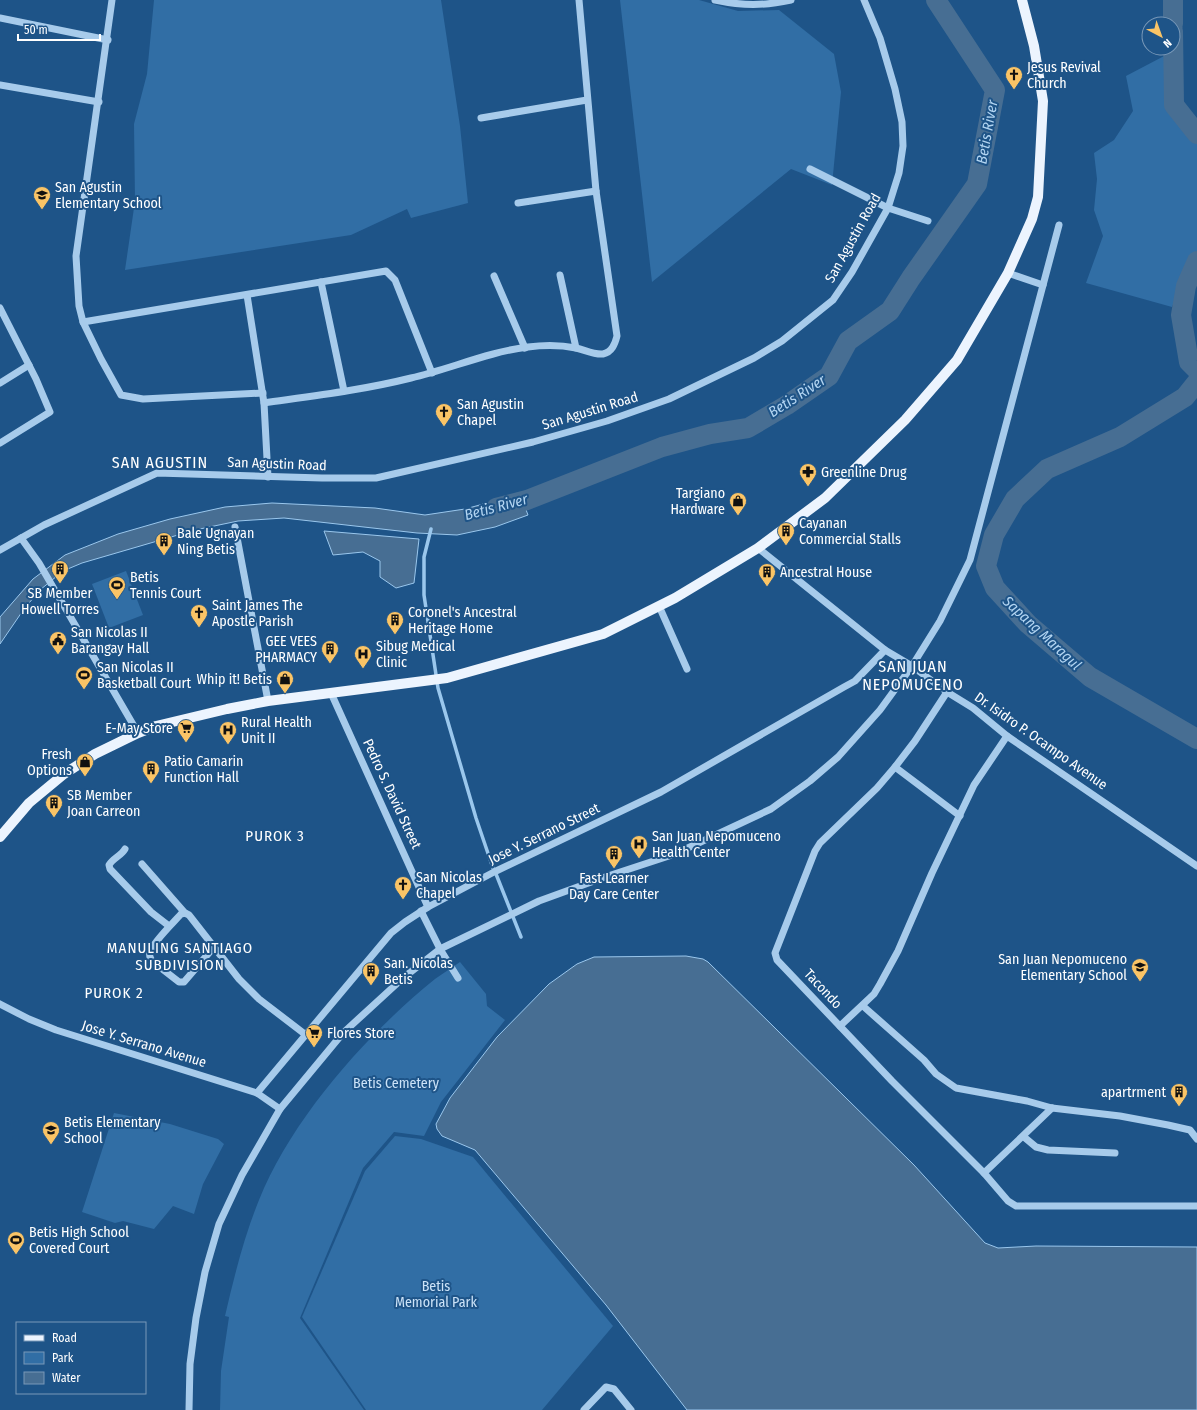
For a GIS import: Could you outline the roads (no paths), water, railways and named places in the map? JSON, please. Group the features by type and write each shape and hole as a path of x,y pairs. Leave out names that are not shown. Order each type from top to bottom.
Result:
{"main road":[{"path":"0,837 29,803 64,774 95,754 138,733 156,726 268,701 415,684 447,678 603,634 659,606 758,548 825,498 906,420 957,360 1008,273 1032,219 1038,197 1042,108 1034,46 1022,0"}],"street":[{"path":"112,0 108,40 76,256 78,306 83,322 95,348 121,395 143,399 263,393"},
{"path":"264,403 344,391 432,373 498,353 524,348 558,346 604,354 611,350 615,344 617,336 596,191 579,0"},
{"path":"715,0 739,5 764,5 791,0"},
{"name":"San Agustin Road","path":"0,550 44,525 157,473 376,478 533,442 607,421 669,399 761,354 805,324 833,300 852,272 888,208 899,173 903,146 902,122 895,89 880,38 864,0"},
{"path":"0,18 108,40"},
{"path":"0,85 99,102"},
{"path":"481,118 587,100"},
{"path":"810,169 888,208 928,221"},
{"path":"518,203 596,191"},
{"path":"189,1410 190,1364 196,1318 205,1272 219,1224 242,1175 280,1109 359,1018 403,978 440,949 539,901 675,854 771,809 810,781 838,757 880,710 912,666 940,621 970,560 1059,225"},
{"path":"83,322 386,271 391,274 400,292 432,373"},
{"path":"1008,273 1043,285"},
{"path":"560,275 576,348"},
{"path":"494,276 524,348"},
{"path":"321,282 344,391"},
{"path":"247,295 263,393 268,476"},
{"path":"0,308 29,365 50,412 0,443"},
{"path":"0,383 29,365"},
{"path":"235,527 268,701"},
{"path":"21,538 39,563 138,733"},
{"name":"Dr. Isidro P. Ocampo Avenue","path":"758,548 885,650 912,666 947,692 973,708 1008,736 1197,866"},
{"path":"659,606 687,669"},
{"name":"Jose Y. Serrano Street","path":"257,1093 391,933 421,911 494,872 661,792 855,681 885,650"},
{"name":"Tacondo","path":"947,692 915,741 895,767 877,788 820,843 815,851 775,953 777,960 840,1026 863,1006 877,989 898,951 923,893 974,785 1008,736"},
{"name":"Pedro S. David Street","path":"331,693 428,907"},
{"path":"895,767 960,816"},
{"path":"125,849 112,861 109,865 110,869 151,912 170,926"},
{"path":"142,864 185,913 189,915 239,979 259,999 306,1035"},
{"path":"421,911 440,949 458,978"},
{"path":"185,913 181,914 150,951 149,956 152,961 180,982 184,982 214,947"},
{"name":"Jose Y. Serrano Avenue","path":"0,1004 29,1019 56,1030 257,1093 280,1109"},
{"path":"863,1006 924,1060 946,1082 956,1088 1028,1101 1052,1108 1120,1116 1168,1125 1190,1130 1197,1139"},
{"path":"840,1026 984,1173 1008,1201 1016,1206 1197,1206"},
{"path":"984,1173 1024,1137 1052,1108"},
{"path":"1024,1137 1036,1147 1048,1150 1115,1153"},
{"path":"584,1410 606,1386 614,1389 631,1410"}],"water":[{"path":"520,494 528,515 495,527 457,535 417,533 284,518 238,521 195,530 82,563 63,571 40,590 24,609 0,644 0,617 33,579 65,555 118,534 170,519 225,507 272,503 375,508 425,515 465,509"},
{"path":"324,531 419,539 414,583 396,588 380,577 380,561 363,552 333,555"},
{"path":"686,956 703,959 708,962 914,1165 985,1243 998,1248 1036,1246 1197,1247 1197,1410 687,1410 606,1305 475,1150 442,1136 437,1129 436,1124 450,1098 497,1037 549,984 577,964 594,957"}],"waterway":[{"name":"Betis River","path":"496,508 527,500 662,447 710,434 748,428 787,405 829,376 848,341 890,311 911,278 977,184 995,90 936,0"},
{"name":"Sapang Maragul","path":"1173,0 1173,16"},
{"name":"Sapang Maragul","path":"1173,56 1174,105 1197,134"},
{"name":"Sapang Maragul","path":"1197,261 1186,286 1181,315 1189,362 1197,370"},
{"name":"Sapang Maragul","path":"1197,382 1185,397 1120,437 1047,469 1015,499 994,535 986,566 995,588 1028,624 1090,677 1197,739"},
{"path":"431,529 424,557 424,595 438,688 476,818 494,871"},
{"path":"496,874 521,937"}],"place":[{"name":"Jesus Revival Church","path":"1014,90"},
{"name":"San Agustin Elementary School","path":"42,210"},
{"name":"San Agustin Chapel","path":"444,427"},
{"name":"Greenline Drug","path":"808,487"},
{"name":"Targiano Hardware","path":"738,516"},
{"name":"Cayanan Commercial Stalls","path":"786,546"},
{"name":"Bale Ugnayan Ning Betis","path":"164,556"},
{"name":"SB Member Howell Torres","path":"60,584"},
{"name":"Ancestral House","path":"767,587"},
{"name":"Betis Tennis Court","path":"117,600"},
{"name":"Saint James The Apostle Parish","path":"199,628"},
{"name":"Coronel's Ancestral Heritage Home","path":"395,635"},
{"name":"San Nicolas II Barangay Hall","path":"58,655"},
{"name":"GEE VEES PHARMACY","path":"330,664"},
{"name":"Sibug Medical Clinic","path":"363,669"},
{"name":"San Nicolas II Basketball Court","path":"84,690"},
{"name":"Whip it! Betis","path":"285,694"},
{"name":"E-May Store","path":"186,743"},
{"name":"Rural Health Unit II","path":"228,745"},
{"name":"Fresh Options","path":"85,777"},
{"name":"Patio Camarin Function Hall","path":"151,784"},
{"name":"SB Member Joan Carreon","path":"54,818"},
{"name":"San Juan Nepomuceno Health Center","path":"639,859"},
{"name":"Fast Learner Day Care Center","path":"614,869"},
{"name":"San Nicolas Chapel","path":"403,900"},
{"name":"San Juan Nepomuceno Elementary School","path":"1140,982"},
{"name":"San. Nicolas Betis","path":"371,986"},
{"name":"Flores Store","path":"314,1048"},
{"name":"apartrment","path":"1179,1107"},
{"name":"Betis Elementary School","path":"51,1145"},
{"name":"Betis High School Covered Court","path":"16,1255"}],"district":[{"name":"SAN AGUSTIN","path":"160,462"},
{"name":"SAN JUAN NEPOMUCENO","path":"913,675"},
{"name":"PUROK 3","path":"275,836"},
{"name":"MANULING SANTIAGO SUBDIVISION","path":"180,956"},
{"name":"PUROK 2","path":"114,993"}],"park label":[{"name":"Betis Cemetery","path":"396,1083"},
{"name":"Betis Memorial Park","path":"436,1294"}]}
